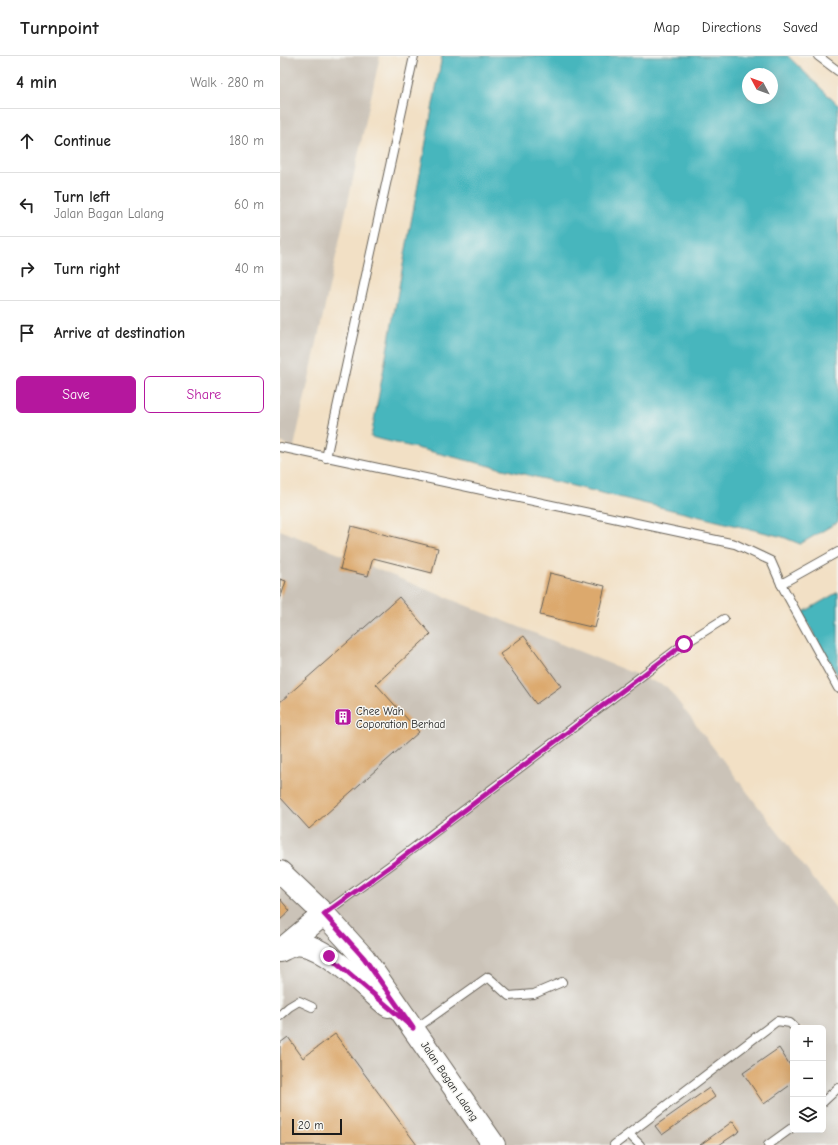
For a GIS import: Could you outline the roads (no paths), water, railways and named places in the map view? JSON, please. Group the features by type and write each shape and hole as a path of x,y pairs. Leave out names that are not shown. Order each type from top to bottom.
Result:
{"main road":[{"name":"Jalan Bagan Lalang","path":"280,872 324,914 364,958 494,1145"},
{"path":"280,951 324,914"},
{"path":"280,951 291,945 302,944 315,948 329,956 414,1029"}],"lane":[{"path":"326,458 414,56"},
{"path":"818,56 838,71"},
{"path":"280,447 735,544 771,561 781,584 838,688"},
{"path":"781,584 838,552"},
{"path":"324,914 399,860 684,644 724,619"},
{"path":"414,1029 450,1006 488,977 509,996 534,994 562,982"},
{"path":"280,1015 299,1001 312,1007"},
{"path":"614,1145 777,1021 790,1023 792,1025"},
{"path":"826,1099 838,1088"},
{"path":"768,1145 790,1129"},
{"path":"629,1134 640,1145"}],"water":[{"path":"442,56 788,56 838,105 838,522 800,544 783,537 371,437"},
{"path":"838,592 838,676 802,613"}],"place":[{"name":"Chee Wah Coporation Berhad","path":"343,717"}]}
